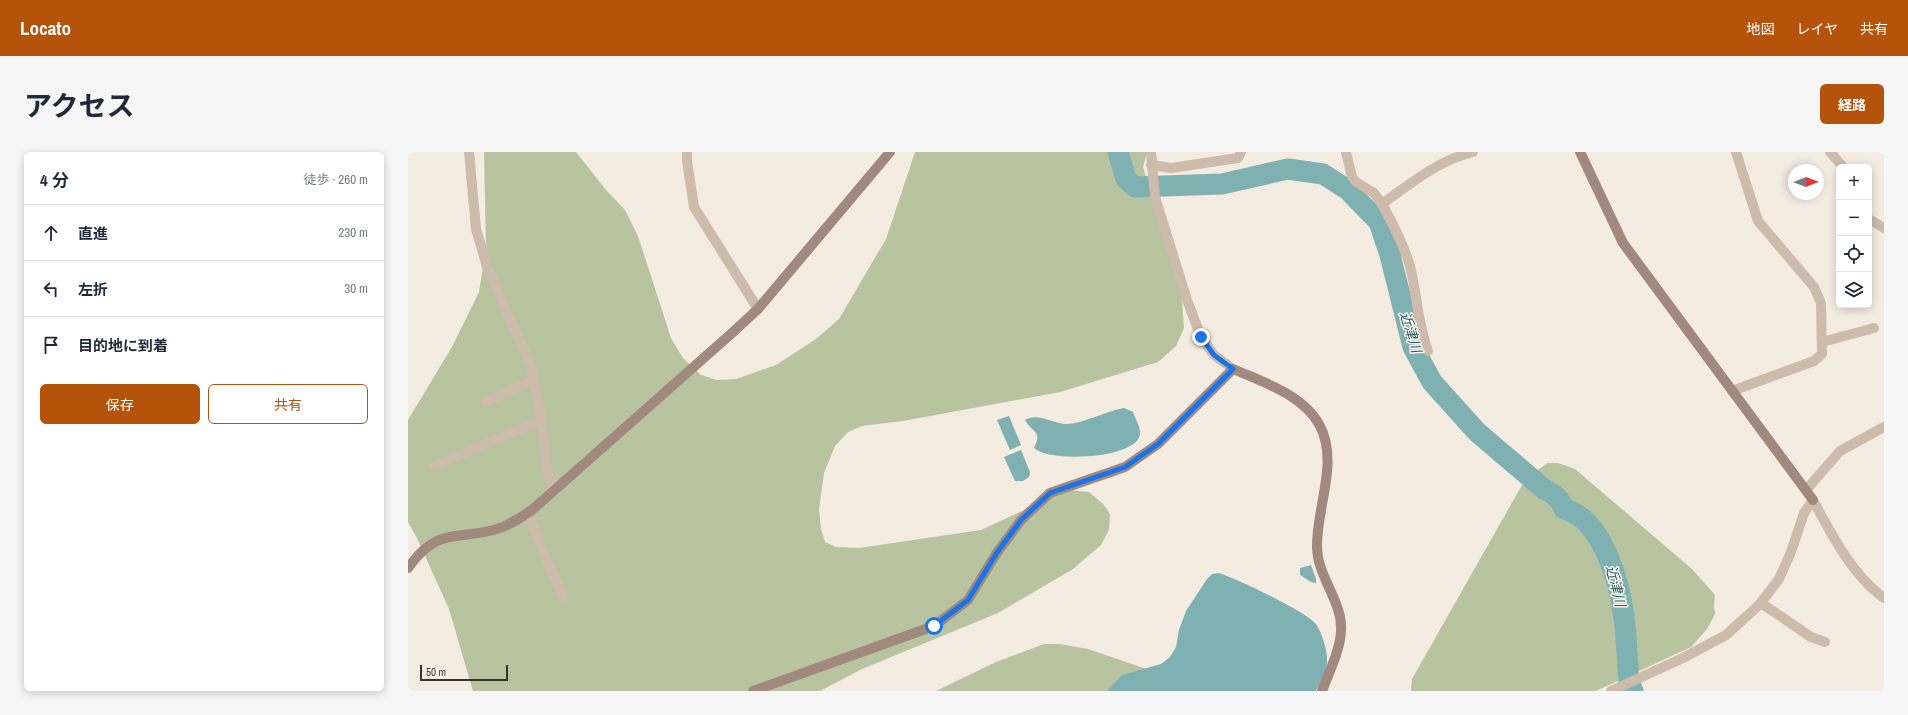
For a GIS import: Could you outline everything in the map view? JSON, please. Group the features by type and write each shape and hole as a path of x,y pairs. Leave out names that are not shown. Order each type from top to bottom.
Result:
{"street":[{"path":"469,152 476,229 487,267 531,366 541,420 547,470 554,491"},
{"path":"688,152 687,161 694,207 758,309"},
{"path":"408,568 423,550 437,540 449,536 495,529 512,524 554,491 758,309 890,152"},
{"path":"1151,152 1155,197 1187,300 1201,337 1214,355 1233,369 1294,398 1311,412 1320,426 1327,447 1327,466 1317,531 1317,550 1319,566 1340,615 1341,631 1339,647 1322,691"},
{"path":"1152,165 1171,168 1238,158 1241,152"},
{"path":"1346,152 1352,177 1356,182 1374,193 1392,221 1410,266 1423,336 1428,351"},
{"path":"1382,204 1445,162 1461,155 1473,152"},
{"path":"1580,152 1623,243 1806,490 1840,547 1871,589 1884,598"},
{"path":"1732,390 1814,361 1822,354 1820,303 1814,287 1758,221 1736,152"},
{"path":"1830,152 1840,164"},
{"path":"1872,221 1884,228"},
{"path":"1822,342 1874,328"},
{"path":"753,691 934,626 968,600 996,554 1021,520 1050,493 1125,467 1158,444 1233,369"},
{"path":"485,402 534,380"},
{"path":"434,466 541,420"},
{"path":"1806,490 1840,451 1884,427"},
{"path":"1611,691 1683,658 1726,635 1761,603 1780,579 1791,552 1804,512 1813,500"},
{"path":"527,513 563,597"},
{"path":"1761,603 1811,637 1825,642"}],"green space":[{"path":"484,152 576,152 606,190 625,210 638,236 671,338 683,358 701,375 717,380 736,379 776,365 816,339 839,319 886,239 915,152 1147,152 1143,167 1182,300 1184,328 1176,346 1158,362 1060,392 903,421 862,426 848,432 835,446 824,473 819,509 821,529 825,542 836,547 859,548 981,530 1024,510 1043,497 1069,490 1089,492 1103,504 1110,514 1109,530 1101,545 1073,569 998,613 862,669 820,691 473,691 449,609 417,538 408,522 408,420 452,347 479,292 486,249"},
{"path":"1548,463 1558,463 1575,469 1692,569 1715,595 1715,614 1707,629 1691,647 1596,691 1411,691 1412,679 1526,478"},
{"path":"1044,644 1060,644 1088,649 1211,691 936,691 996,662"}],"water":[{"path":"1124,408 1133,412 1140,430 1136,442 1126,448 1093,456 1057,456 1043,453 1034,448 1037,435 1025,420 1035,417 1067,424 1087,420"},
{"path":"1009,416 1021,445 1010,450 997,420"},
{"path":"1021,450 1030,472 1029,477 1023,481 1015,481 1004,457"},
{"path":"1311,565 1316,583 1311,582 1300,575 1300,568"},
{"path":"1219,573 1255,588 1286,604 1310,618 1316,624 1327,653 1327,666 1316,691 1107,691 1122,675 1161,664 1170,657 1176,647 1179,630 1186,611 1207,579 1212,574"}],"waterway":[{"name":"近津川","path":"1118,152 1126,179 1135,187 1222,184 1288,169 1323,174 1348,190 1379,222 1390,255 1413,347 1432,382 1477,432 1544,489 1556,497 1564,509 1577,515 1589,525 1599,538 1613,571 1622,604 1629,682 1633,691"}],"route":[{"path":"934,626 968,600 996,554 1021,520 1050,493 1125,467 1158,444 1233,369 1214,355 1201,337"}]}
